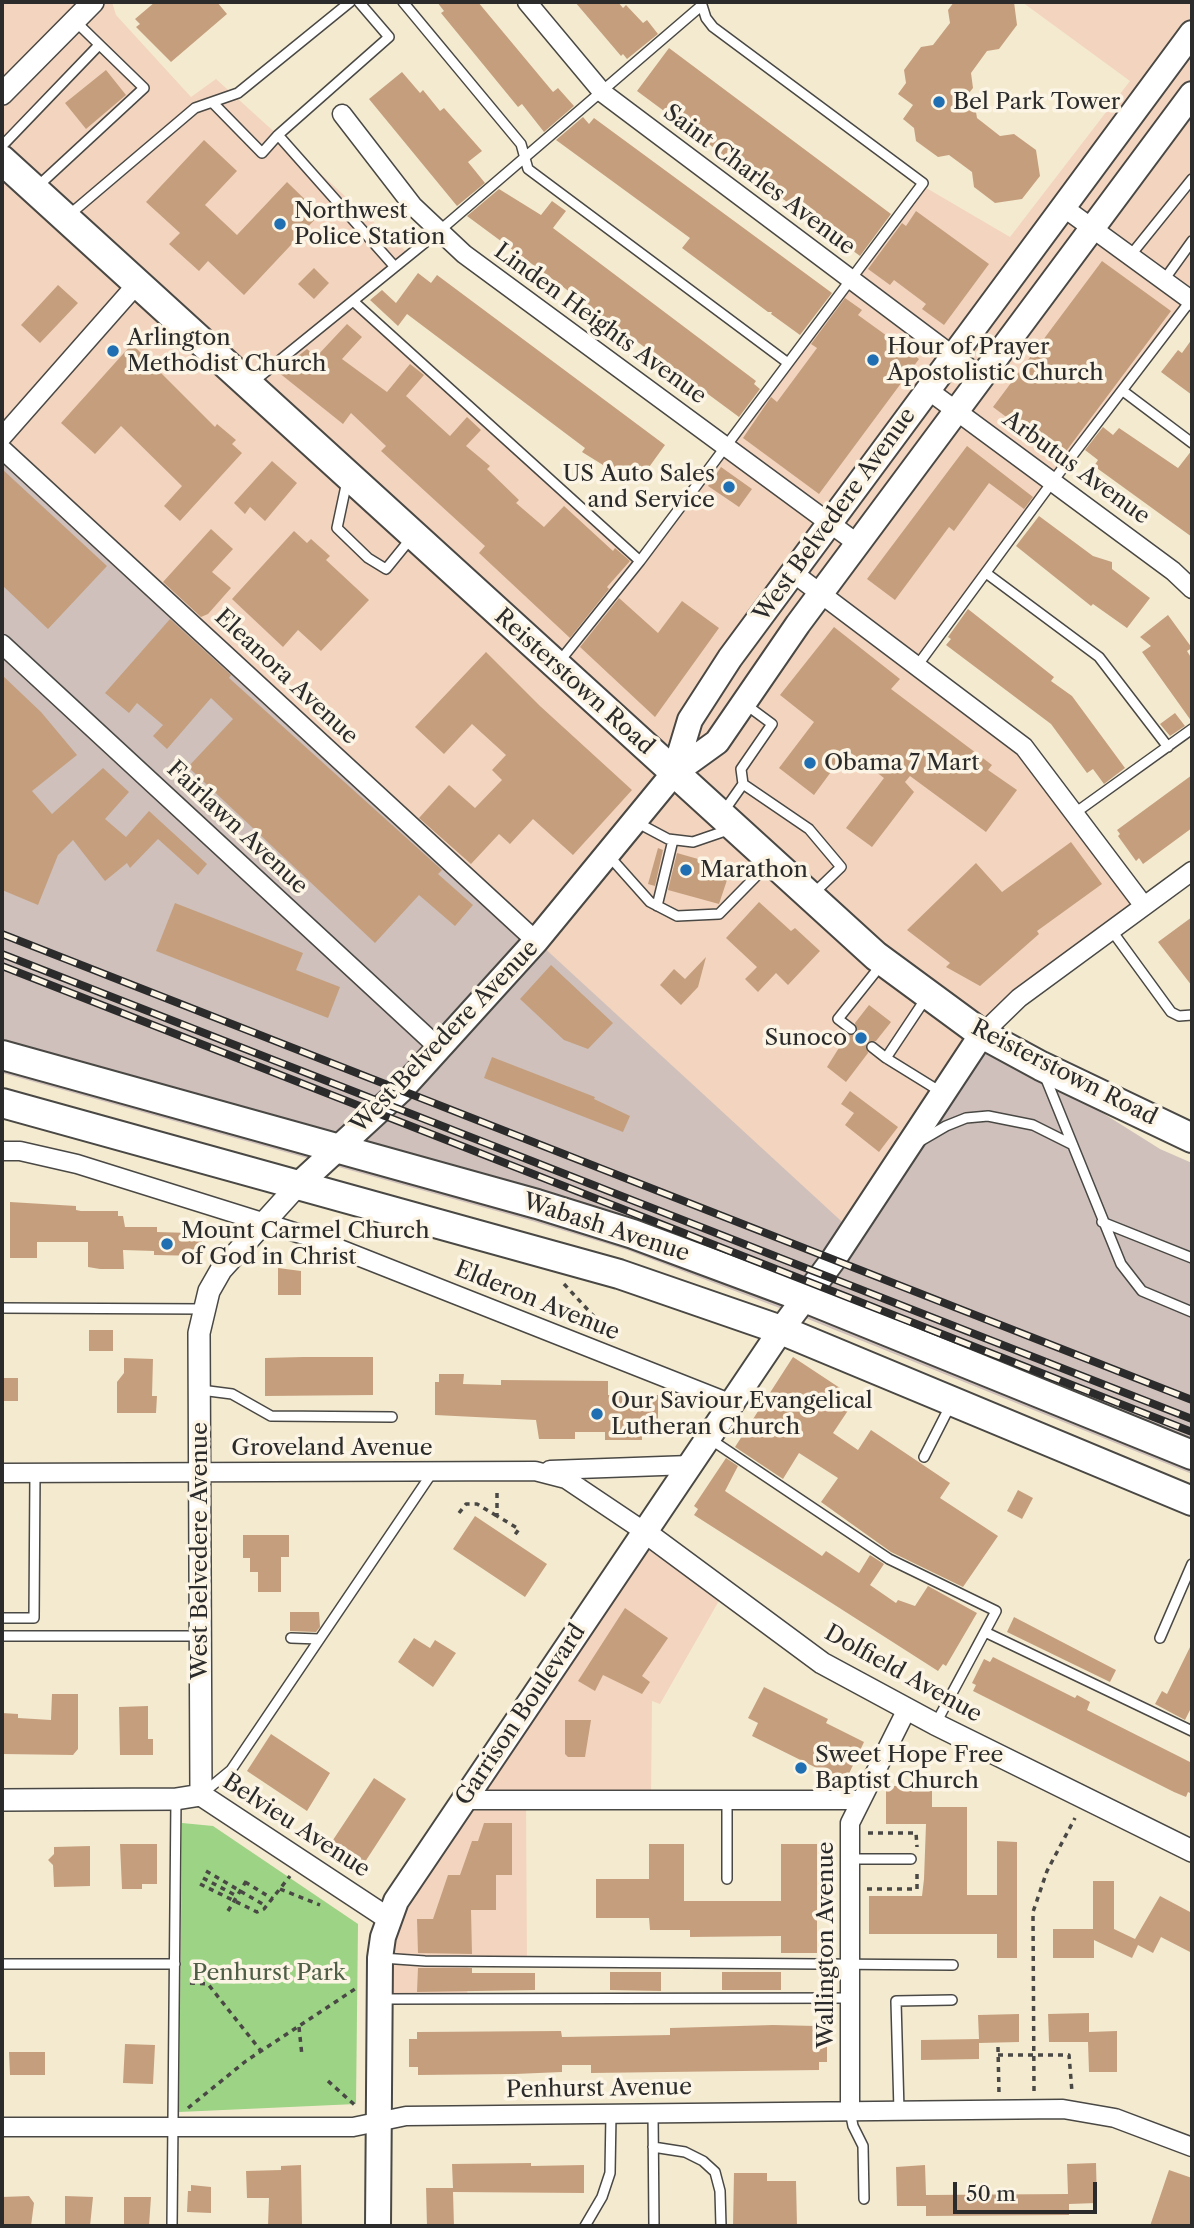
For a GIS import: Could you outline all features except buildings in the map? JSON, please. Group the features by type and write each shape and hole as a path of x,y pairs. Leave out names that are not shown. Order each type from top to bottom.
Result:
{"main road":[{"name":"West Belvedere Avenue","path":"674,773 690,720 792,572 1192,33"},
{"name":"West Belvedere Avenue","path":"298,1185 391,1101 536,941 674,773 717,742 821,594 981,377 1185,108"},
{"name":"Reisterstown Road","path":"2,160 136,285 883,962 982,1034 1041,1066 1192,1138"},
{"name":"Garrison Boulevard","path":"378,2226 380,1958 396,1901 781,1330 833,1260 982,1034"},
{"name":"Wabash Avenue","path":"2,1055 586,1218 805,1298 1192,1455"},
{"name":"Wabash Avenue","path":"2,1103 582,1263 781,1330 1192,1501"}],"street":[{"name":"Saint Charles Avenue","path":"527,2 603,93 981,377"},
{"path":"2,94 81,9"},
{"name":"Linden Heights Avenue","path":"342,114 413,206 438,232 858,544"},
{"path":"1063,207 1192,300"},
{"path":"2,438 136,285"},
{"name":"Arbutus Avenue","path":"928,390 1173,570 1192,589"},
{"name":"Eleanora Avenue","path":"2,449 536,941"},
{"path":"792,572 1024,747 1144,906"},
{"name":"Fairlawn Avenue","path":"2,644 439,1048"},
{"path":"982,1034 1019,998 1192,871"},
{"name":"Elderon Avenue","path":"2,1151 20,1151 77,1164 307,1236 732,1404"},
{"name":"West Belvedere Avenue","path":"201,1795 199,1333 203,1309 221,1270 298,1185"},
{"name":"Groveland Avenue","path":"2,1473 432,1473 690,1465"},
{"name":"Groveland Avenue","path":"536,1471 566,1479 645,1532"},
{"name":"Dolfield Avenue","path":"645,1532 822,1663 935,1724 1192,1851"},
{"name":"Wallington Avenue","path":"850,2111 850,1823 907,1709"},
{"name":"Belvieu Avenue","path":"2,1800 176,1799 201,1795 389,1919"},
{"path":"464,1800 861,1800"},
{"name":"Penhurst Avenue","path":"2,2127 179,2119 353,2127 406,2116 1074,2110 1115,2118 1192,2147"}],"lane":[{"path":"65,219 195,108 238,93 350,2"},
{"path":"214,103 262,153 278,135 389,37 359,2"},
{"path":"403,2 521,144 528,169 788,363"},
{"path":"249,385 438,232 603,93 701,4 713,27 923,183 640,561 555,666"},
{"path":"34,190 144,88 99,45 81,9"},
{"path":"2,146 99,45"},
{"path":"278,135 395,267"},
{"path":"1130,256 1192,179"},
{"path":"1164,280 1192,241"},
{"path":"917,666 1053,481 1192,300"},
{"path":"353,301 640,561"},
{"path":"1123,391 1192,443"},
{"path":"348,476 337,528 368,558 386,569 414,536"},
{"path":"986,573 1099,657 1168,747"},
{"path":"635,821 673,840 693,842 728,822 743,784 741,769 772,724 743,703"},
{"path":"1075,813 1192,729"},
{"path":"743,784 809,829 841,867 810,897"},
{"path":"657,906 673,840"},
{"path":"608,855 650,902 677,916 719,914 771,861"},
{"path":"1112,931 1171,1012 1191,1015"},
{"path":"851,1029 838,1019 883,962"},
{"path":"886,1058 928,995"},
{"path":"872,1047 942,1093"},
{"path":"1041,1066 1121,1264 1142,1291 1192,1312"},
{"path":"905,1150 946,1126 966,1118 988,1116 1033,1125 1071,1144"},
{"path":"1102,1222 1192,1258"},
{"path":"2,1308 203,1309"},
{"path":"199,1390 232,1394 271,1416 392,1417"},
{"path":"924,1457 953,1401"},
{"path":"708,1438 889,1559 996,1611 935,1724"},
{"path":"2,1618 34,1618 35,1473"},
{"path":"201,1795 231,1770 432,1473"},
{"path":"1160,1638 1192,1564"},
{"path":"985,1632 1192,1731"},
{"path":"2,1636 200,1636"},
{"path":"291,1639 319,1639"},
{"path":"172,2226 179,2119 175,1964 176,1799"},
{"path":"727,1800 727,1879"},
{"path":"850,1859 911,1859"},
{"path":"380,1958 466,1962 953,1965"},
{"path":"2,1964 175,1964"},
{"path":"380,1999 851,1998"},
{"path":"899,2111 896,2001 952,2000"},
{"path":"850,2111 853,2126 863,2146 864,2199"},
{"path":"653,2113 654,2226"},
{"path":"585,2226 602,2197 610,2173 611,2114"},
{"path":"653,2147 685,2152 703,2161 715,2172 720,2191 721,2226"}],"path":[{"path":"558,1277 620,1344"},
{"path":"497,1493 497,1516"},
{"path":"459,1513 466,1504 477,1504 519,1529 514,1536"},
{"path":"1034,2097 1033,1912 1047,1871 1075,1818"},
{"path":"206,1871 266,1906"},
{"path":"200,1884 257,1912 273,1899 290,1876"},
{"path":"203,1878 236,1895"},
{"path":"228,1911 239,1889 247,1880 273,1899"},
{"path":"280,1889 320,1905"},
{"path":"190,1983 208,1984 261,2052"},
{"path":"179,2119 261,2052 358,1987"},
{"path":"299,2027 302,2056"},
{"path":"998,2047 999,2097"},
{"path":"1068,2047 1072,2097"},
{"path":"998,2055 1069,2055"},
{"path":"328,2081 357,2107"}],"shaded area":[{"path":"2,2 112,2 116,15 191,97 216,79 410,255 353,300 641,559 923,186 1010,237 1130,81 1022,2 1192,2 1192,294 915,667 1027,755 1142,910 1007,1012 852,1232 2,449"},
{"path":"2,449 852,1231 980,1036 1160,1149 1192,1163 1192,1474 798,1315 627,1250 2,1073"},
{"path":"647,1531 724,1592 660,1704 652,1701 651,1799 526,1802 527,1963 468,1963 467,2001 381,2001 382,1946"}],"green space":[{"name":"Penhurst Park","path":"182,1823 213,1826 358,1924 356,2104 179,2112"}],"railway":[{"path":"2,934 1192,1400"},
{"path":"2,954 1192,1419"},
{"path":"2,966 1192,1432"}],"place":[{"name":"Bel Park Tower","path":"939,102"},
{"name":"Northwest Police Station","path":"280,224"},
{"name":"Arlington Methodist Church","path":"113,351"},
{"name":"Hour of Prayer Apostolistic Church","path":"873,360"},
{"name":"US Auto Sales and Service","path":"729,487"},
{"name":"Obama 7 Mart","path":"810,763"},
{"name":"Marathon","path":"686,870"},
{"name":"Sunoco","path":"861,1038"},
{"name":"Mount Carmel Church of God in Christ","path":"167,1244"},
{"name":"Our Saviour Evangelical Lutheran Church","path":"597,1414"},
{"name":"Sweet Hope Free Baptist Church","path":"801,1768"}]}
